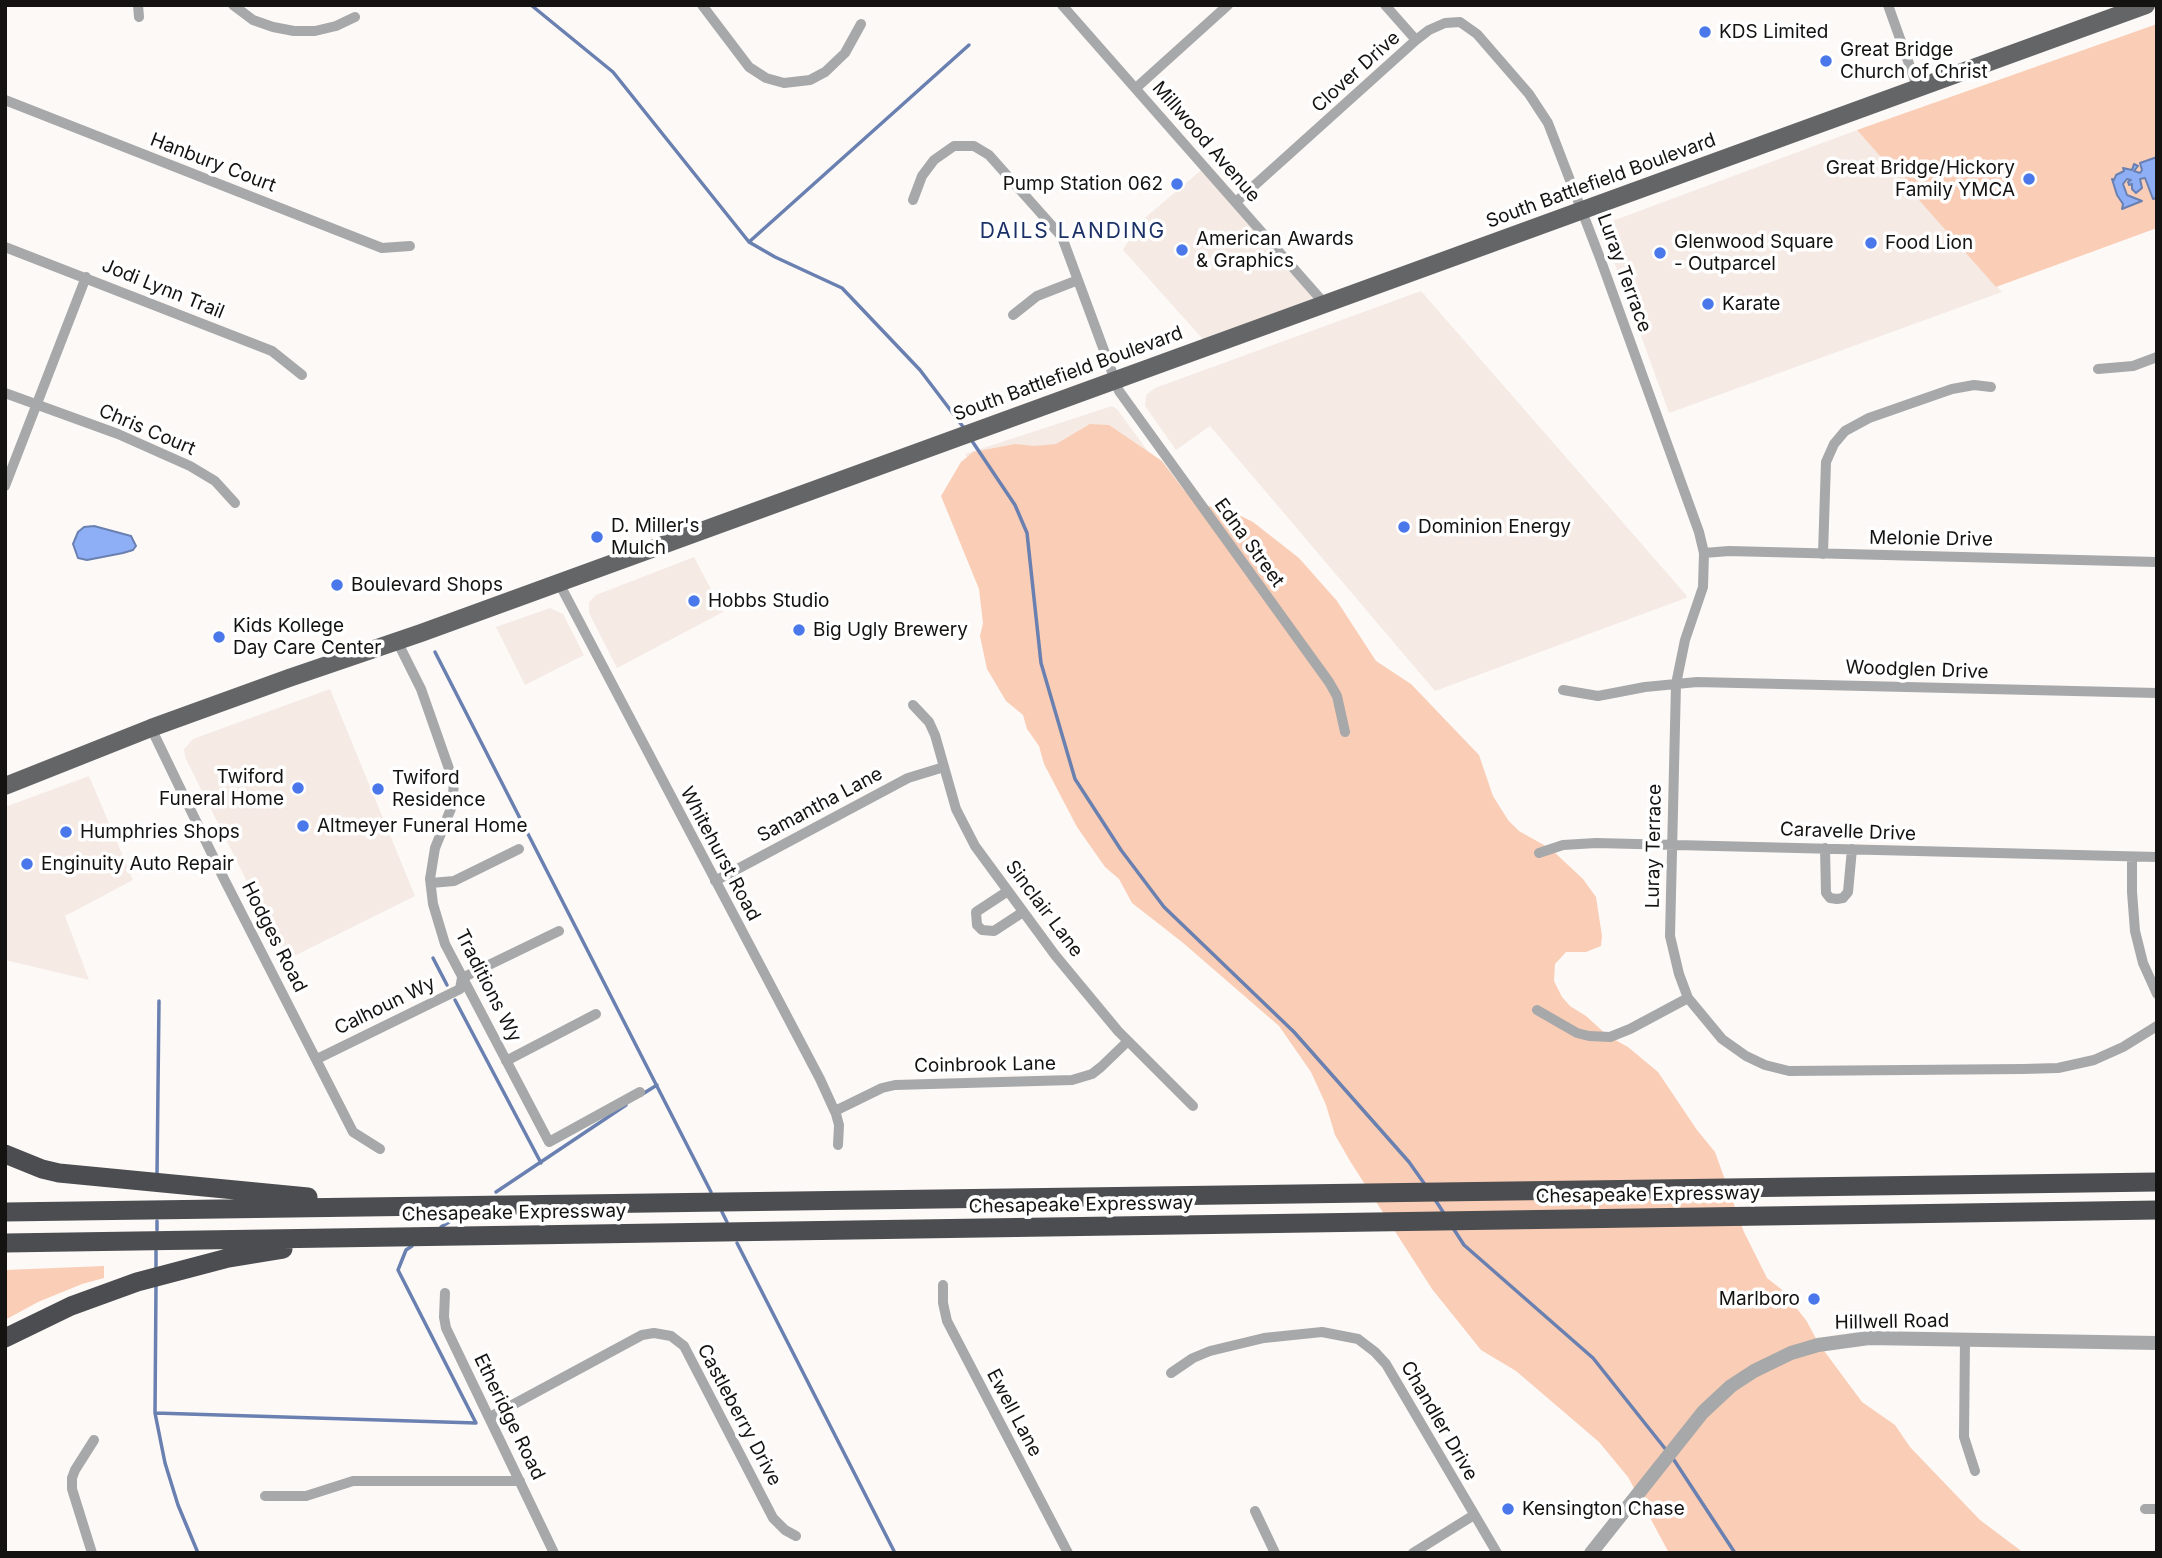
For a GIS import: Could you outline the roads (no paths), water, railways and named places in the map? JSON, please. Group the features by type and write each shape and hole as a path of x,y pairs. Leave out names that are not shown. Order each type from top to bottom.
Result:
{"highway":[{"path":"5,1154 59,1173 317,1198 381,1198 456,1205"},
{"name":"Chesapeake Expressway","path":"5,1212 2157,1182"},
{"name":"Chesapeake Expressway","path":"5,1243 2157,1210"},
{"path":"5,1338 84,1301 137,1282 183,1270 273,1249 329,1249 406,1237"}],"main road":[{"name":"South Battlefield Boulevard","path":"5,786 151,728 559,583 1918,89 2113,11 2146,5"}],"street":[{"path":"233,5 253,20 294,31 315,31 336,26 355,16"},
{"path":"702,5 749,66 765,78 783,83 810,80 825,72 845,52 861,24"},
{"name":"Millwood Avenue","path":"1062,5 1324,303"},
{"path":"1136,88 1228,5"},
{"path":"1385,5 1416,40"},
{"path":"1888,5 1918,89"},
{"name":"Clover Drive","path":"1236,202 1416,40 1436,26 1460,22 1477,34 1529,94 1548,123 1583,211"},
{"name":"Hanbury Court","path":"5,100 382,248 410,246"},
{"name":"Edna Street","path":"913,200 922,176 945,151 964,145 982,149 1062,237 1119,391 1329,682 1337,696 1345,732"},
{"name":"Luray Terrace","path":"1583,211 1699,532 1704,553 1703,587 1685,640 1676,684 1670,936 1673,954 1688,998 1710,1027 1737,1051 1765,1065 1803,1072 2058,1068 2112,1053 2157,1026"},
{"name":"Jodi Lynn Trail","path":"5,247 272,351 302,375"},
{"path":"5,486 86,277"},
{"path":"1013,315 1037,296 1078,280"},
{"path":"2098,369 2133,366 2157,357"},
{"path":"1823,554 1826,462 1834,444 1845,431 1869,418 1952,389 1974,385 1991,387"},
{"name":"Chris Court","path":"5,393 118,434 190,466 215,481 235,503"},
{"name":"Melonie Drive","path":"1704,553 1729,551 2157,562"},
{"name":"Whitehurst Road","path":"559,583 835,1111 839,1125 838,1145"},
{"name":"Traditions Wy","path":"397,641 421,689 454,783 452,806 435,848 431,883 433,904 445,944 549,1142 640,1092"},
{"name":"Woodglen Drive","path":"1563,690 1598,695 1697,682 2157,693"},
{"name":"Sinclair Lane","path":"913,705 929,722 956,809 975,846 1055,955 1128,1041 1193,1106"},
{"name":"Hodges Road","path":"151,728 223,877 353,1132 380,1149"},
{"name":"Samantha Lane","path":"715,881 908,778 944,767"},
{"name":"Caravelle Drive","path":"1539,853 1573,844 2157,857"},
{"path":"1825,848 1826,893 1830,898 1837,899 1843,898 1848,892 1852,849"},
{"path":"431,883 454,881 519,849"},
{"path":"2132,857 2135,931 2143,963 2157,994"},
{"path":"1008,891 976,912 977,925 982,930 994,931 1023,912"},
{"path":"462,978 559,931"},
{"name":"Calhoun Wy","path":"317,1059 460,989 462,978"},
{"path":"1537,1010 1577,1033 1600,1038 1620,1033 1688,998"},
{"path":"506,1060 596,1014"},
{"name":"Coinbrook Lane","path":"835,1111 895,1084 1072,1080 1101,1067 1128,1041"},
{"name":"Ewell Lane","path":"943,1285 947,1321 1068,1553"},
{"name":"Etheridge Road","path":"446,1293 446,1328 554,1553"},
{"name":"Chandler Drive","path":"1171,1373 1193,1357 1210,1350 1264,1338 1322,1332 1358,1339 1385,1364 1497,1553"},
{"name":"Castleberry Drive","path":"490,1417 642,1335 671,1336 684,1346 773,1518 796,1536"},
{"name":"Hillwell Road","path":"1591,1553 1695,1421 1731,1386 1754,1370 1791,1353 1818,1345 1869,1338 2157,1343"},
{"path":"1965,1340 1964,1437 1975,1471"},
{"path":"92,1553 72,1489 72,1478 94,1440"},
{"path":"265,1496 306,1496 353,1481 520,1481"},
{"path":"1255,1511 1275,1553"},
{"path":"1413,1553 1474,1515"}],"water":[{"path":"2157,157 2157,198 2153,199 2145,178 2140,179 2142,188 2136,193 2132,184 2129,185 2131,180 2127,179 2123,184 2127,195 2142,201 2122,209 2123,204 2112,179 2124,171 2123,168 2132,170 2134,164 2138,166 2134,171 2140,173 2140,163"},
{"path":"94,526 131,536 136,546 123,553 87,560 78,558 73,544 78,532 84,527"}],"waterway":[{"path":"531,5 613,72 749,242 842,288 920,370 964,428"},
{"path":"749,242 969,45"},
{"path":"970,438 1015,505 1027,533 1041,663 1075,779 1121,850 1164,907 1294,1032 1409,1162 1426,1186"},
{"path":"435,652 711,1192"},
{"path":"433,958 447,985"},
{"path":"455,1000 541,1163"},
{"path":"157,1175 159,1001"},
{"path":"641,1095 657,1085"},
{"path":"496,1192 626,1105"},
{"path":"1434,1198 1445,1215"},
{"path":"722,1212 727,1222"},
{"path":"441,1227 454,1219"},
{"path":"157,1221 157,1230"},
{"path":"1453,1228 1464,1245 1593,1358 1667,1451"},
{"path":"737,1243 895,1553"},
{"path":"155,1413 476,1423 398,1270 406,1250 412,1246"},
{"path":"156,1251 156,1270"},
{"path":"156,1285 155,1413 165,1463 178,1505 198,1553"},
{"path":"1672,1457 1735,1553"}],"place":[{"name":"KDS Limited","path":"1705,32"},
{"name":"Great Bridge Church of Christ","path":"1826,61"},
{"name":"Great Bridge/Hickory Family YMCA","path":"2029,179"},
{"name":"Pump Station 062","path":"1177,184"},
{"name":"Food Lion","path":"1871,243"},
{"name":"American Awards & Graphics","path":"1182,250"},
{"name":"Glenwood Square - Outparcel","path":"1660,253"},
{"name":"Karate","path":"1708,304"},
{"name":"Dominion Energy","path":"1404,527"},
{"name":"D. Miller's Mulch","path":"597,537"},
{"name":"Boulevard Shops","path":"337,585"},
{"name":"Hobbs Studio","path":"694,601"},
{"name":"Big Ugly Brewery","path":"799,630"},
{"name":"Kids Kollege Day Care Center","path":"219,637"},
{"name":"Twiford Funeral Home","path":"298,788"},
{"name":"Twiford Residence","path":"378,789"},
{"name":"Altmeyer Funeral Home","path":"303,826"},
{"name":"Humphries Shops","path":"66,832"},
{"name":"Enginuity Auto Repair","path":"27,864"},
{"name":"Marlboro","path":"1814,1299"},
{"name":"Kensington Chase","path":"1508,1509"}],"district":[{"name":"DAILS LANDING","path":"1073,232"}]}
